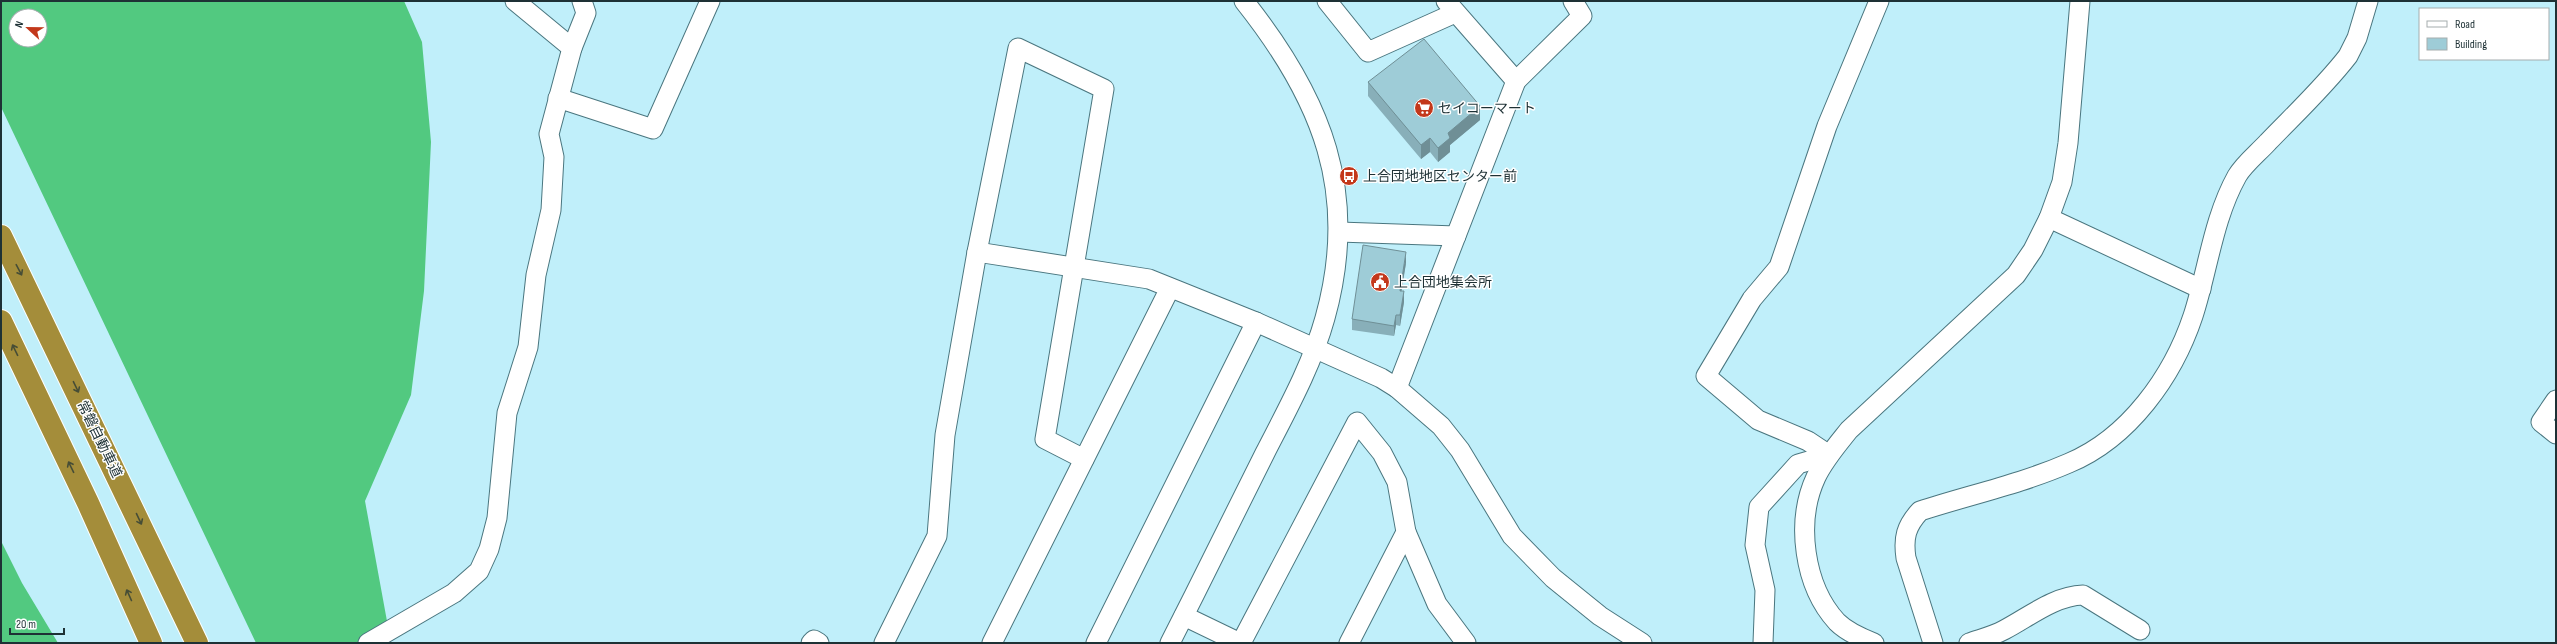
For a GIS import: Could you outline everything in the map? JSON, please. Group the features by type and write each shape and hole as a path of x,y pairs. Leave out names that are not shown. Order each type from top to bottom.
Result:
{"highway":[{"name":"常磐自動車道","path":"1,236 122,484 197,643"},
{"path":"1,321 88,503 151,643"}],"street":[{"path":"515,1 572,48"},
{"path":"368,643 454,593 479,571 488,548 497,518 507,413 528,347 536,275 551,210 554,157 549,134 572,48 586,13 582,1"},
{"path":"558,98 653,129 710,1"},
{"path":"1170,643 1287,409 1325,319 1335,276 1339,232 1337,194 1330,154 1313,111 1278,45 1244,1"},
{"path":"1327,1 1368,52 1451,7 1516,81"},
{"path":"1397,388 1516,81 1582,16 1573,1"},
{"path":"1828,455 1808,441 1758,420 1706,376 1752,299 1779,267 1827,126 1879,1"},
{"path":"1874,643 1857,636 1838,623 1824,606 1814,582 1805,534 1807,506 1815,478 1828,455 1849,430 2016,275 2033,250 2049,218 2062,182 2068,144 2080,1"},
{"path":"1933,643 1906,558 1904,544 1910,522 1920,511 2050,471 2071,463 2102,444 2135,416 2161,381 2188,329 2201,289 2219,217 2227,195 2238,174 2348,56 2357,38 2368,1"},
{"path":"884,643 936,536 946,435 977,252 1018,48 1104,89 1072,267 1045,439 1084,459"},
{"path":"2049,218 2201,289"},
{"path":"1339,232 1456,236"},
{"path":"977,252 1149,280 1256,322 1356,366 1397,388 1441,426 1460,450 1512,536 1553,578 1600,616 1642,643"},
{"path":"992,643 1170,288"},
{"path":"1096,643 1256,322"},
{"path":"2556,400 2541,422 2556,434"},
{"path":"1184,616 1240,643 1357,422 1382,454 1397,482 1406,532 1437,604 1466,643"},
{"path":"1763,643 1765,590 1755,545 1759,507 1798,464 1828,455"},
{"path":"1349,643 1406,532"},
{"path":"1969,643 2002,631 2041,608 2072,595 2083,595 2140,630"},
{"path":"811,643 814,640 819,643"}],"green space":[{"path":"1,1 404,1 422,42 431,142 424,291 411,395 365,501 391,643 256,643 1,107"},
{"path":"1,541 22,583 58,643 1,643"}],"building":[{"name":"セイコーマート","path":"1424,39 1480,106 1448,133 1450,138 1438,148 1430,138 1421,145 1368,82"},
{"name":"上合団地集会所","path":"1363,245 1406,252 1400,291 1404,291 1400,315 1396,315 1394,326 1352,319"}],"place":[{"name":"セイコーマート","path":"1424,108"},
{"name":"上合団地地区センター前","path":"1349,176"},
{"name":"上合団地集会所","path":"1380,282"}]}
